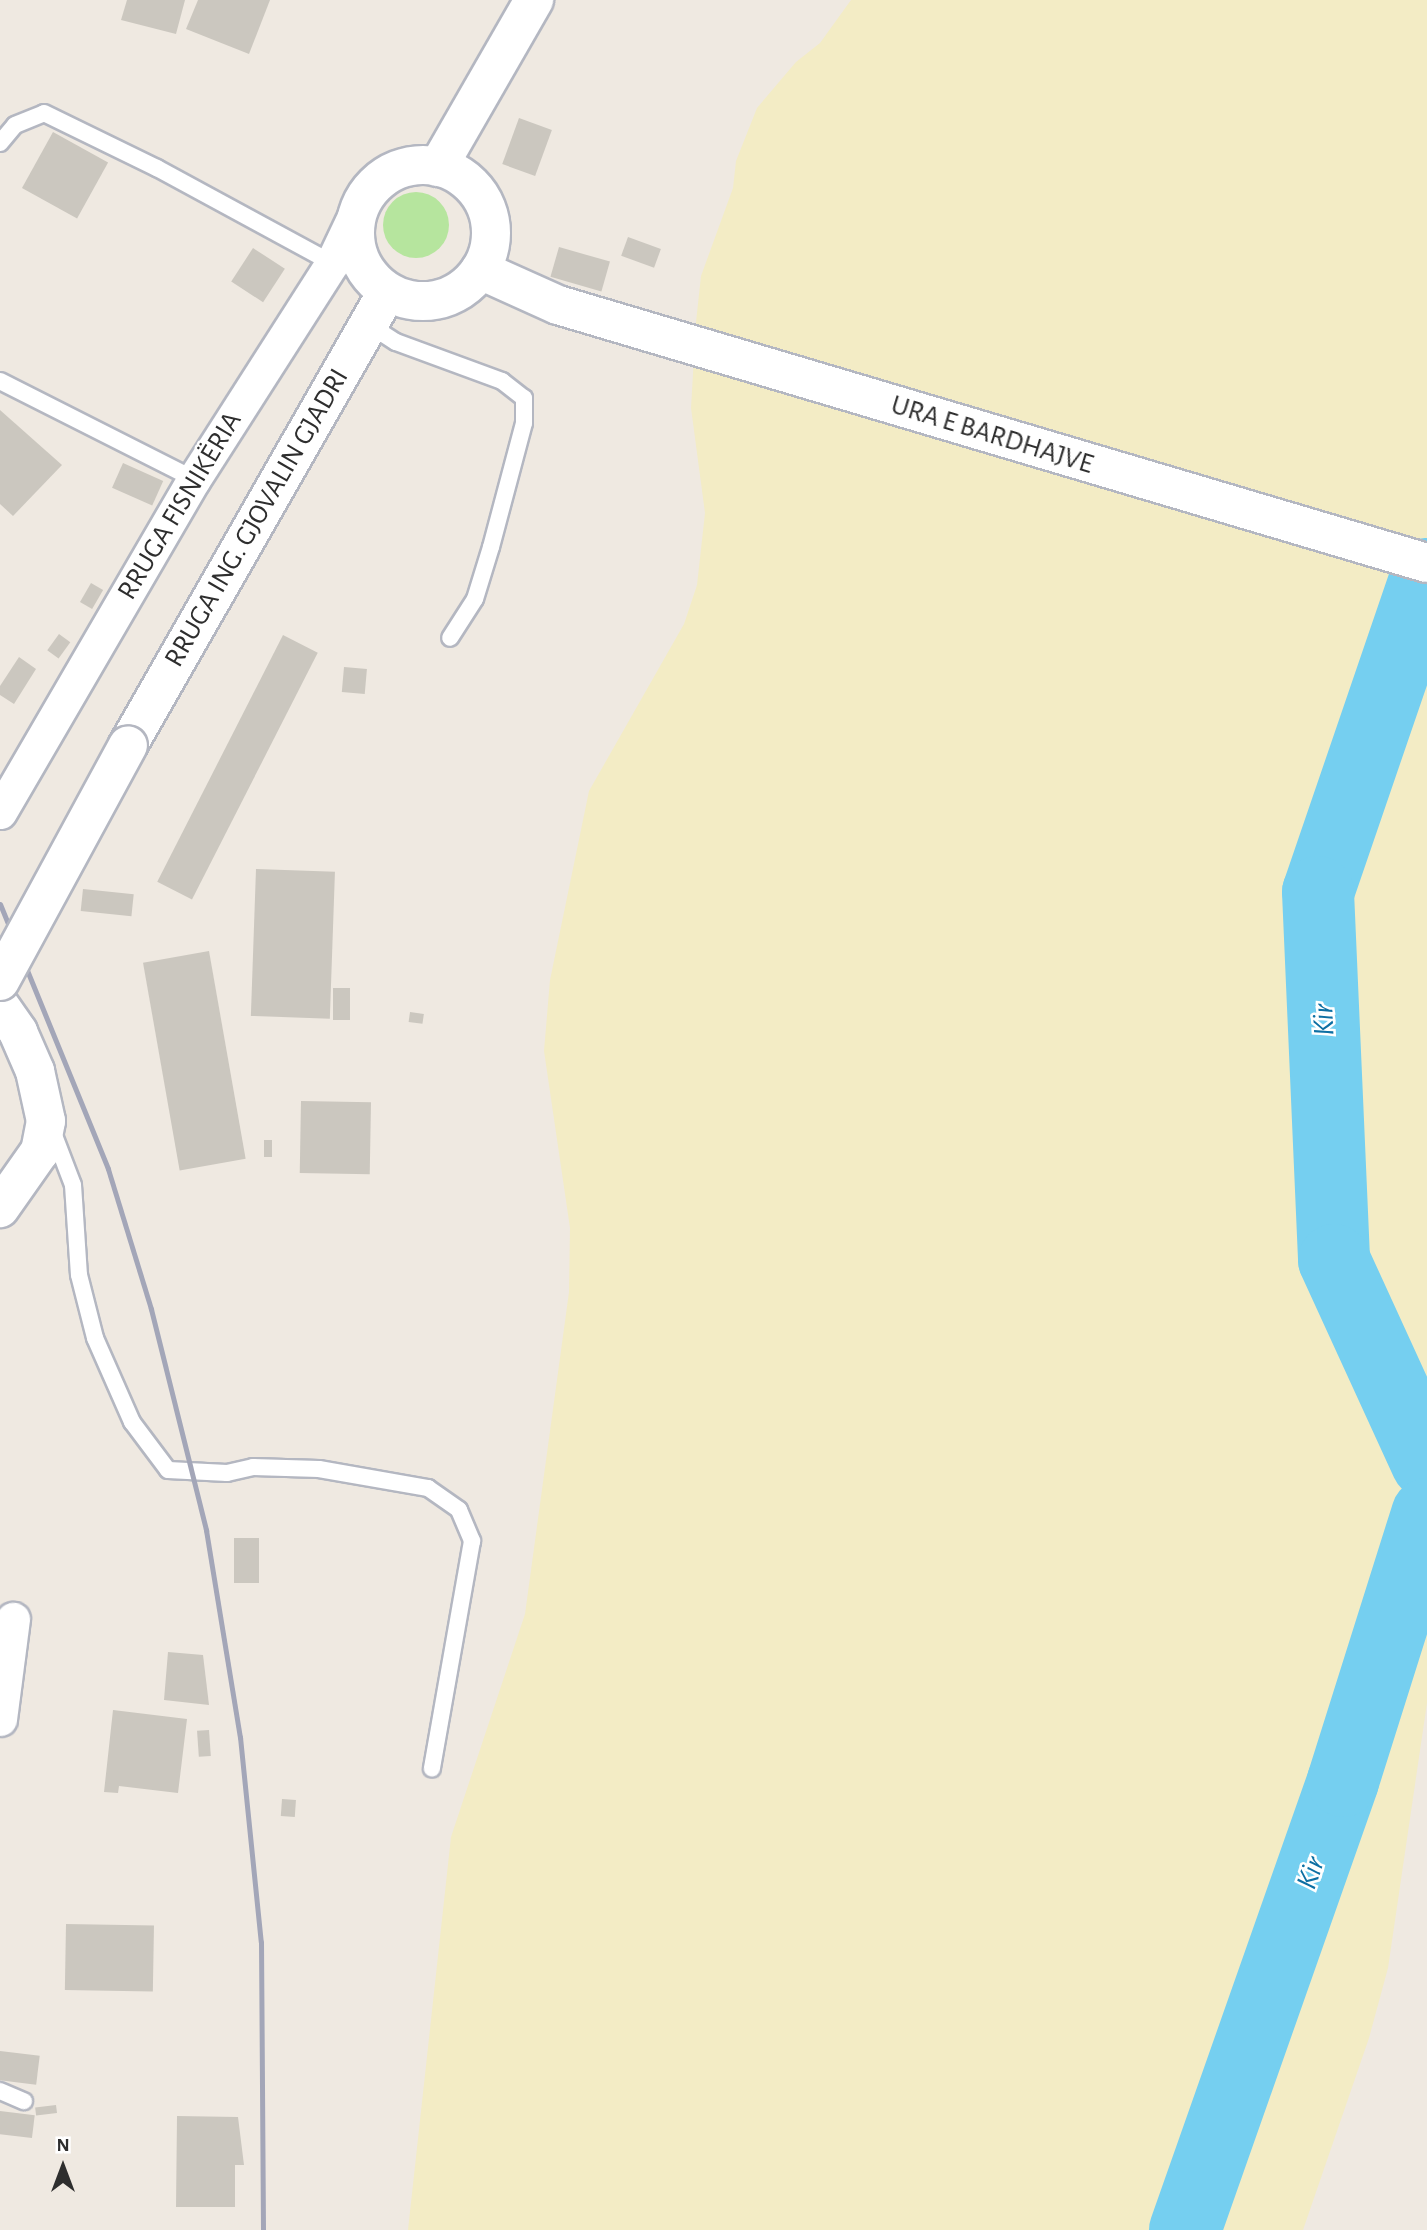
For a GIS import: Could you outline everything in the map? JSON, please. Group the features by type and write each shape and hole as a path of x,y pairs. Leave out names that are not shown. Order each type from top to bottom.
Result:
{"main road":[{"path":"438,167 534,0"},
{"path":"408,166 438,167 462,177 485,208 490,246 480,270 448,297 377,308 354,235 361,202 381,179 408,166"},
{"name":"URA E BARDHAJVE","path":"480,270 558,305 1427,563"},
{"name":"RRUGA ING. GJOVALIN GJADRI","path":"0,981 128,745 377,308"},
{"path":"0,1006 18,1032 35,1071 46,1121 40,1150 0,1208"}],"street":[{"name":"RRUGA FISNIKËRIA","path":"0,812 194,480 332,263 361,202"},
{"path":"0,1719 13,1619"}],"lane":[{"path":"0,143 15,125 44,113 332,263"},
{"path":"377,308 396,342 502,381 524,398 524,423 479,586 450,638"},
{"path":"0,380 194,480"},
{"path":"46,1121 73,1185 79,1275 95,1338 132,1422 168,1470 227,1473 253,1466 319,1469 428,1488 459,1510 472,1541 432,1769"},
{"path":"0,2091 24,2101"}],"green space":[{"path":"416,192 439,202 449,225 439,248 416,258 393,248 383,225 393,202"}],"sand":[{"path":"851,0 1427,0 1427,1703 1388,1968 1369,2038 1303,2230 408,2230 451,1837 525,1614 569,1292 570,1228 544,1051 550,980 589,791 684,624 697,585 705,513 691,408 696,322 701,276 733,188 736,161 757,108 796,62 820,43"}],"building":[{"path":"127,0 185,0 176,34 121,20"},
{"path":"198,0 270,0 249,54 186,29"},
{"path":"519,118 552,130 535,176 502,164"},
{"path":"53,132 108,163 77,219 22,188"},
{"path":"628,237 661,249 654,268 621,256"},
{"path":"559,247 610,262 601,291 550,277"},
{"path":"253,248 285,269 263,302 231,282"},
{"path":"0,410 62,465 13,516 0,504"},
{"path":"123,463 163,481 152,506 112,488"},
{"path":"91,583 103,590 92,609 80,602"},
{"path":"59,634 70,642 59,658 47,650"},
{"path":"283,635 318,653 192,900 157,882"},
{"path":"19,657 36,669 14,704 0,695 0,686"},
{"path":"344,667 367,669 365,694 342,692"},
{"path":"256,869 335,872 330,1019 251,1016"},
{"path":"83,889 134,894 131,916 81,911"},
{"path":"209,951 246,1159 180,1170 143,963"},
{"path":"333,988 350,988 350,1020 333,1020"},
{"path":"410,1012 424,1014 422,1024 409,1022"},
{"path":"301,1101 371,1102 370,1174 300,1173"},
{"path":"264,1140 272,1140 272,1157 264,1157"},
{"path":"234,1538 259,1538 259,1583 234,1583"},
{"path":"168,1652 203,1655 209,1705 164,1700"},
{"path":"113,1710 187,1719 178,1793 119,1786 118,1793 104,1792"},
{"path":"209,1730 211,1756 199,1757 197,1731"},
{"path":"282,1799 296,1800 295,1817 281,1816"},
{"path":"66,1924 154,1926 153,1992 65,1990"},
{"path":"0,2051 40,2056 36,2085 0,2080"},
{"path":"56,2105 57,2113 36,2115 35,2108"},
{"path":"0,2111 35,2115 32,2138 0,2134"},
{"path":"177,2116 238,2117 244,2165 235,2165 235,2207 176,2207"}],"waterway":[{"name":"Kir","path":"1427,574 1318,892 1334,1260 1427,1463"},
{"name":"Kir","path":"1185,2230 1343,1781 1427,1514"}],"railway":[{"path":"0,904 108,1169 151,1309 206,1530 240,1737 261,1942 263,2230"}]}
